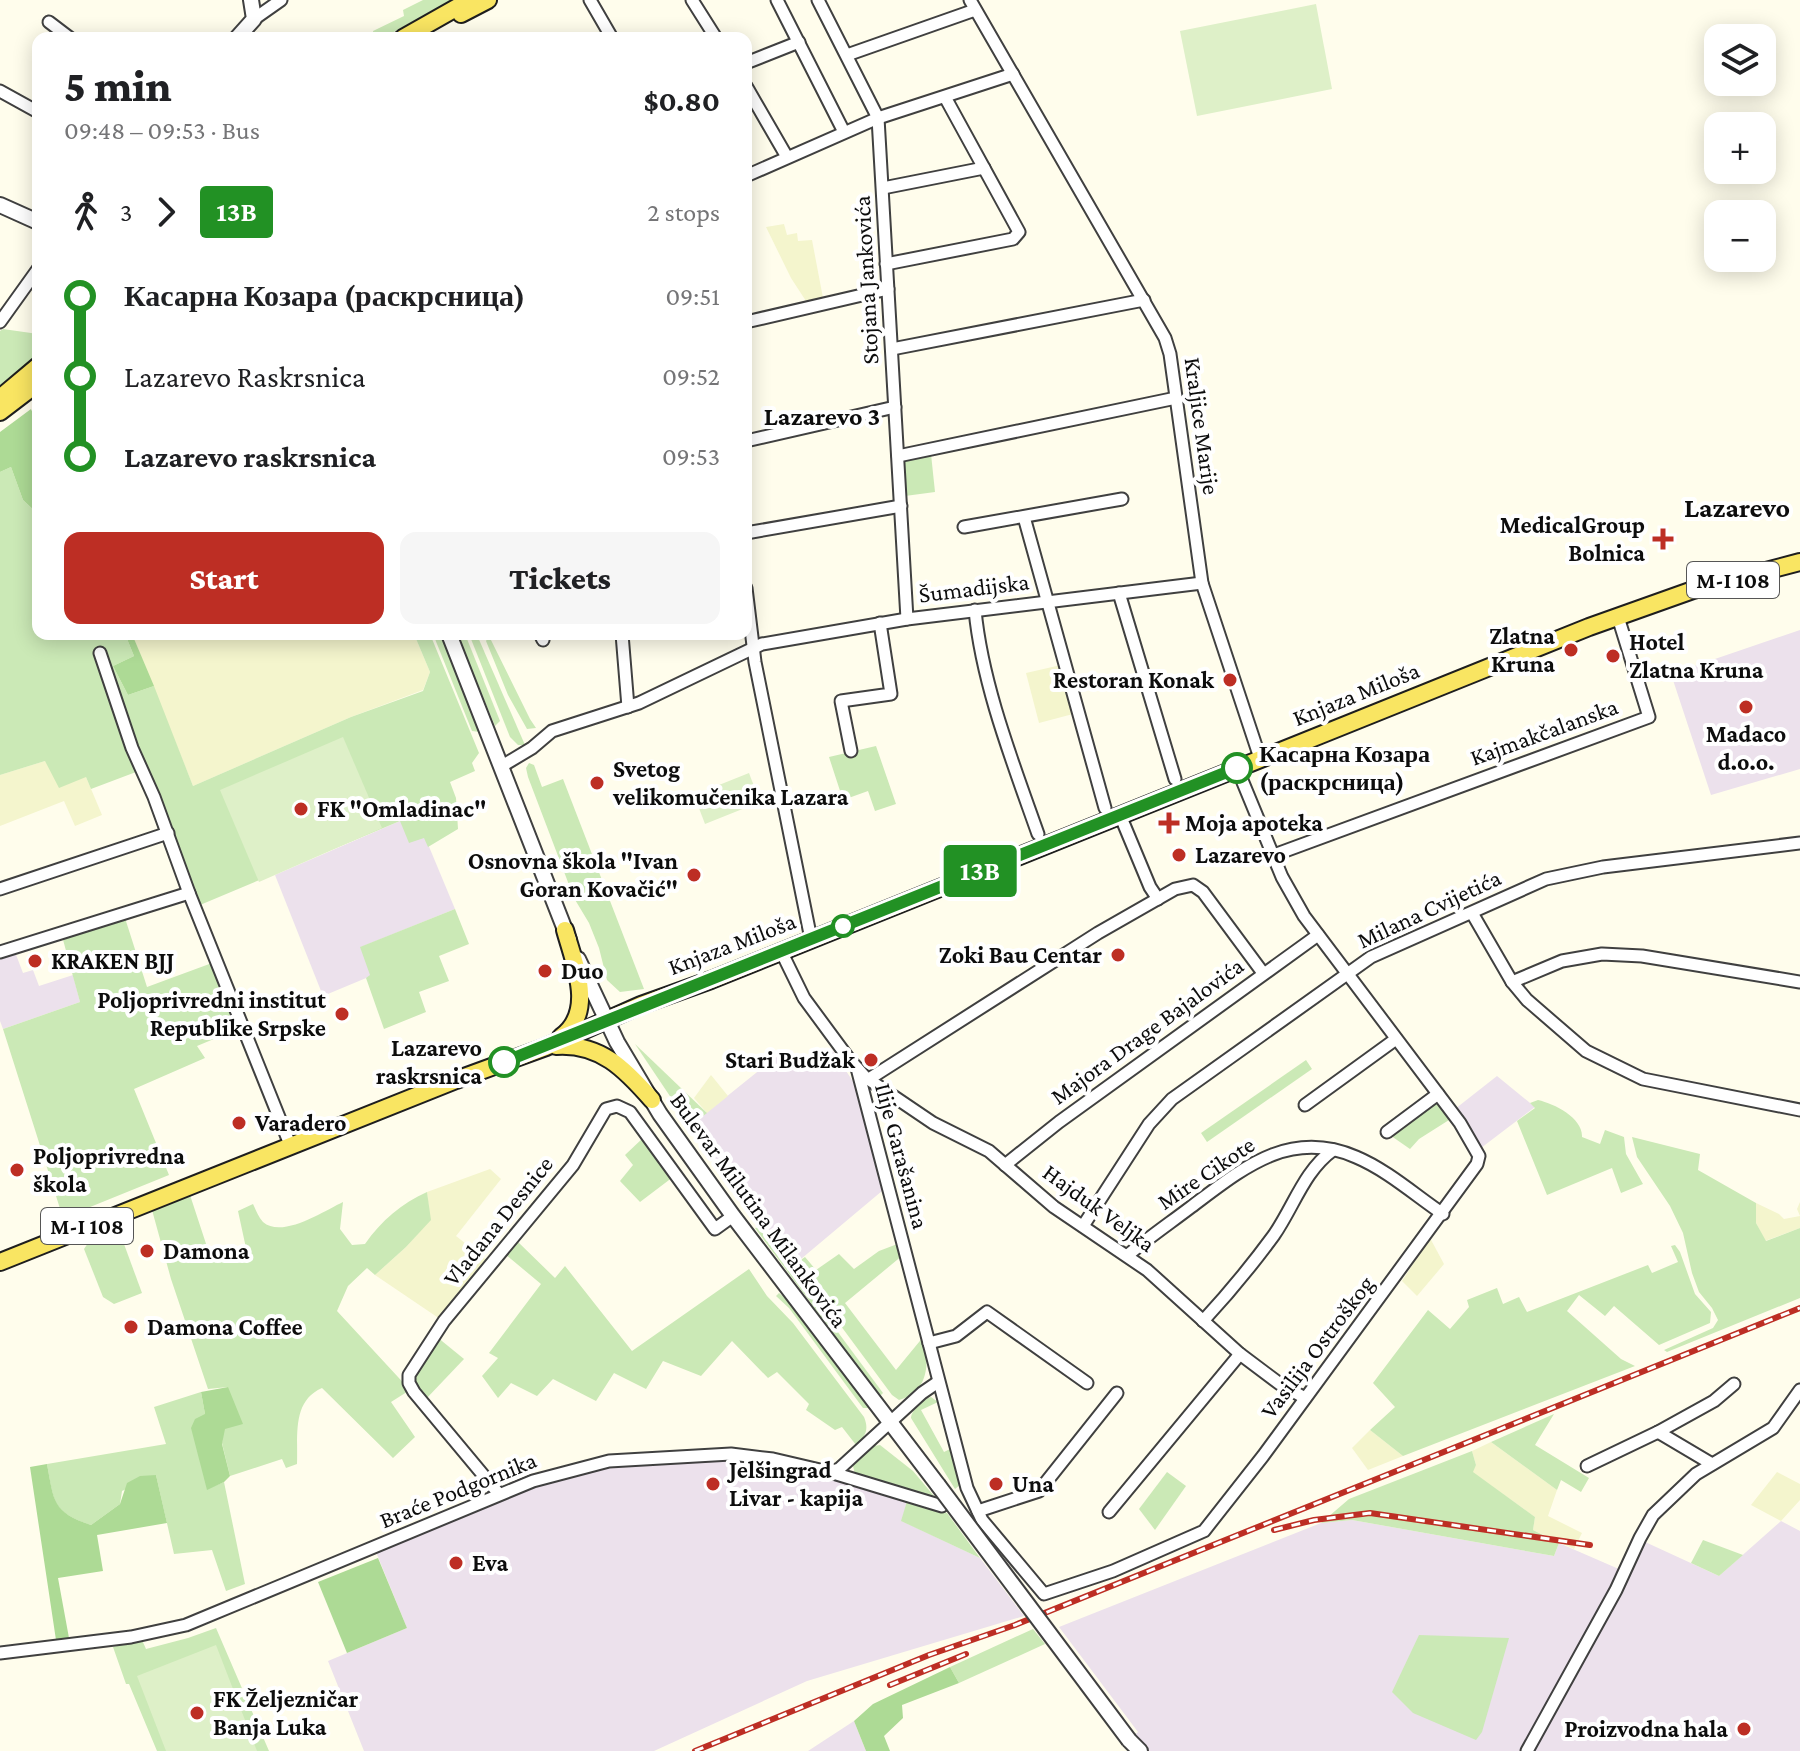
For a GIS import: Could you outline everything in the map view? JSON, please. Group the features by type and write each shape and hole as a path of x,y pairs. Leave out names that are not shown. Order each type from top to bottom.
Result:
{"main road":[{"path":"414,32 470,0"},
{"path":"432,32 488,0"},
{"path":"0,398 32,371"},
{"path":"0,412 32,388"},
{"name":"Knjaza Miloša","path":"0,1262 463,1077 546,1047 1113,812 1237,768 1618,617 1693,590 1800,562"},
{"path":"546,1047 567,1032 579,1011 580,989 565,930"},
{"path":"546,1047 579,1046 603,1054 620,1065 652,1100"}],"street":[{"path":"251,0 254,19"},
{"path":"242,32 254,19 281,0"},
{"path":"590,0 609,32"},
{"path":"692,0 712,32"},
{"path":"777,0 844,132"},
{"name":"Stojana Jankovića","path":"818,0 878,118 907,619"},
{"path":"847,55 972,5"},
{"name":"Kraljice Marije","path":"972,5 1165,338 1170,354 1202,583 1260,758"},
{"path":"49,22 62,32"},
{"path":"752,61 799,42"},
{"path":"752,173 878,118 1013,74"},
{"path":"0,91 32,109"},
{"path":"752,96 787,157"},
{"path":"886,264 1016,237 1018,229 945,97"},
{"path":"883,188 984,168"},
{"path":"0,205 32,219"},
{"path":"0,322 32,284"},
{"path":"752,321 888,289"},
{"path":"892,349 1144,300"},
{"path":"898,456 1176,398"},
{"path":"752,440 895,407"},
{"path":"964,527 1122,499"},
{"path":"752,532 901,506"},
{"path":"1024,517 1113,812 1158,899"},
{"name":"Šumadijska","path":"502,766 532,748 552,731 628,707 754,648 907,619 1202,583"},
{"path":"1119,593 1175,779"},
{"path":"975,610 993,693 1038,834"},
{"name":"Kajmakčalanska","path":"1274,855 1649,717 1618,617"},
{"path":"851,751 841,701 891,694 880,623"},
{"path":"752,633 811,939"},
{"name":"Bulevar Milutina Milankovića","path":"451,640 565,930 633,1071 733,1216 1135,1745"},
{"path":"622,640 628,707"},
{"path":"100,653 132,748 291,1147"},
{"name":"Vasilija Ostroškog","path":"1038,1591 1047,1595 1087,1581 1204,1531 1443,1214 1477,1164 1479,1156 1438,1094 1293,897 1237,768"},
{"path":"0,889 168,833"},
{"name":"Milana Cvijetića","path":"1083,1226 1123,1162 1161,1110 1382,951 1554,876 1800,843"},
{"path":"869,1079 1098,933 1188,885 1198,887 1263,973"},
{"path":"0,952 189,893"},
{"path":"1472,913 1512,982 1527,1000 1586,1051 1650,1080 1800,1110"},
{"name":"Majora Drage Bajalovića","path":"1005,1165 1318,935"},
{"name":"Ilije Garašanina","path":"781,951 804,998 857,1068 967,1488 978,1511 1038,1591"},
{"path":"1512,982 1562,961 1602,954 1642,956 1800,982"},
{"path":"1305,1105 1396,1039"},
{"name":"Hajduk Veljka","path":"857,1068 913,1111 977,1143 1054,1207 1128,1255 1240,1354 1280,1384 1305,1398"},
{"path":"1387,1132 1438,1094"},
{"name":"Vladana Desnice","path":"499,1494 414,1392 409,1375 444,1321 573,1165 606,1109 617,1106 630,1112 715,1229 733,1216"},
{"path":"1294,1149 1304,1159 1308,1172"},
{"name":"Mire Cikote","path":"1128,1255 1247,1166 1272,1154 1294,1149 1333,1150 1370,1164 1443,1214"},
{"path":"1203,1321 1274,1234 1294,1205 1308,1172 1333,1150"},
{"path":"929,1343 956,1336 987,1312 1087,1383"},
{"path":"1109,1512 1240,1354"},
{"path":"830,1472 839,1469 938,1382"},
{"path":"1587,1466 1714,1401 1734,1384"},
{"path":"1527,1751 1616,1590 1647,1524 1684,1483 1773,1428 1800,1390"},
{"path":"978,1511 1039,1491 1117,1393"},
{"path":"1658,1432 1712,1464"},
{"name":"Braće Podgornika","path":"0,1653 131,1637 186,1625 386,1544 499,1494 596,1464 653,1456 731,1454 773,1459 830,1472 942,1506"}],"shaded area":[{"path":"1800,630 1800,769 1711,795 1671,674"},
{"path":"400,821 425,837 455,909 361,947 371,976 323,996 275,875"},
{"path":"15,952 23,973 33,970 39,986 73,975 80,1002 3,1029 0,1021 0,956"},
{"path":"831,1048 854,1083 882,1191 795,1264 690,1126 777,1056 807,1068"},
{"path":"1497,1076 1535,1107 1481,1148 1455,1109"},
{"path":"718,1458 808,1471 907,1501 902,1521 980,1558 1024,1616 807,1681 654,1751 364,1751 328,1661 407,1628 376,1552 529,1487 566,1476 615,1466"},
{"path":"1352,1520 1554,1556 1559,1543 1628,1573 1643,1541 1719,1576 1781,1521 1800,1531 1800,1751 1149,1751 1134,1736 1138,1732 1059,1627 1321,1523"},
{"path":"854,1721 866,1751 808,1751"}],"green space":[{"path":"423,0 451,0 394,32 373,32 404,16 403,10"},
{"path":"1316,4 1332,89 1197,116 1180,31"},
{"path":"784,224 787,235 797,233 798,241 812,240 823,298 806,301 791,278 766,227"},
{"path":"0,331 32,333 32,361 0,387"},
{"path":"31,409 32,508 23,500 11,467 0,472 0,432"},
{"path":"931,454 935,492 905,496 903,460"},
{"path":"11,467 23,500 32,508 32,640 127,640 134,656 113,666 128,695 154,686 193,786 351,717 423,691 430,672 417,640 432,640 479,753 472,763 475,771 450,782 456,798 458,829 428,847 424,838 409,843 400,821 200,905 161,798 118,724 136,772 91,789 86,777 59,788 45,761 0,775 0,472"},
{"path":"127,640 135,640 154,686 128,695 113,666 134,656"},
{"path":"134,640 417,640 430,672 423,690 351,717 193,786"},
{"path":"435,640 443,640 480,732 472,731"},
{"path":"459,640 467,640 500,721 495,726"},
{"path":"471,640 479,640 525,745 518,745 510,737"},
{"path":"491,640 536,728 527,729 508,695 486,641"},
{"path":"1061,665 1073,714 1039,723 1026,673"},
{"name":"FK \"Omladinac\"","path":"343,737 382,828 259,882 220,790"},
{"path":"876,746 896,804 875,811 868,791 843,800 829,757"},
{"path":"45,761 86,777 102,815 75,826 64,801 0,826 0,775"},
{"path":"529,763 534,765 542,787 563,779 644,989 620,992 607,980 599,948 574,898 528,777 526,768"},
{"path":"749,773 760,802 705,824 694,795"},
{"path":"455,909 469,944 439,956 449,981 419,992 426,1012 384,1029 366,978 370,975 360,947"},
{"path":"125,918 147,987 212,963 238,1029 197,1046 205,1058 134,1089 169,1175 63,1218 3,1029 80,1002 62,936"},
{"path":"635,1044 707,1113 690,1126"},
{"path":"1306,1060 1312,1069 1207,1142 1201,1133"},
{"path":"711,1075 728,1096 707,1113 694,1098"},
{"path":"1433,1097 1449,1120 1419,1139 1410,1149 1387,1133"},
{"path":"1538,1100 1560,1108 1573,1118 1582,1137 1600,1144 1605,1130 1624,1137 1626,1154 1643,1184 1621,1193 1612,1168 1547,1195 1517,1121 1535,1108 1530,1103"},
{"path":"1632,1137 1700,1154 1698,1170 1756,1203 1756,1223 1766,1241 1800,1228 1800,1298 1667,1352 1664,1350 1713,1328 1718,1320 1699,1292 1683,1233 1670,1206 1637,1157"},
{"path":"643,1138 673,1177 640,1202 620,1181 633,1165 625,1155"},
{"path":"490,1169 501,1179 456,1236 489,1262 443,1321 375,1275 430,1220 427,1192"},
{"path":"427,1192 431,1220 375,1275 367,1268 348,1286 337,1311 410,1390 391,1402 415,1437 393,1458 322,1388 312,1394 301,1410 297,1431 297,1464 286,1468 282,1459 230,1476 222,1443 228,1387 208,1389 171,1279 152,1210 190,1195 211,1259 238,1257 246,1248 238,1211 253,1204 263,1222 281,1227 303,1222 343,1202 340,1229 352,1245 365,1244 393,1214"},
{"path":"1756,1203 1784,1219 1800,1216 1800,1228 1765,1241 1756,1223"},
{"path":"117,1225 142,1293 114,1304 103,1297 84,1249 90,1240"},
{"path":"760,1227 883,1393 880,1396 755,1228"},
{"path":"1430,1238 1444,1264 1417,1296 1402,1281"},
{"path":"517,1241 555,1278 565,1266 632,1351 749,1269 864,1417 864,1435 856,1445 842,1427 835,1430 806,1410 809,1404 777,1372 768,1378 732,1341 701,1376 663,1361 646,1389 614,1373 596,1401 553,1379 537,1396 511,1383 498,1398 482,1376 498,1358 489,1353 541,1284 505,1254"},
{"path":"900,1243 903,1255 845,1303 896,1370 924,1336 927,1355 922,1383 909,1396 899,1400 892,1395 795,1264 805,1257 816,1270 839,1254 854,1269 879,1251"},
{"path":"1675,1245 1695,1294 1711,1312 1710,1323 1659,1345 1614,1306 1605,1316 1579,1295 1567,1311 1621,1359 1635,1366 1403,1456 1370,1430 1395,1407 1373,1383 1428,1310 1450,1329 1469,1307 1467,1300 1497,1288 1503,1304 1519,1297 1527,1312 1648,1265 1652,1273 1678,1262 1671,1246"},
{"path":"779,1293 793,1305 870,1408 863,1408 789,1308 776,1296"},
{"path":"437,1337 464,1359 425,1400 413,1380"},
{"path":"228,1387 243,1424 225,1429 222,1444 230,1476 207,1490 191,1428 195,1419 205,1414 201,1392"},
{"path":"201,1392 205,1414 207,1489 224,1482 245,1584 226,1591 212,1550 174,1554 156,1475 122,1491 120,1504 91,1525 69,1515 57,1504 47,1464 166,1444 154,1407"},
{"path":"931,1397 938,1402 921,1410 944,1452 950,1449 961,1484 955,1489 911,1418 918,1405"},
{"path":"1554,1414 1535,1445 1589,1478 1581,1492 1561,1480 1557,1490 1491,1442"},
{"path":"1370,1430 1403,1456 1368,1470 1352,1448"},
{"path":"1491,1442 1557,1490 1548,1516 1582,1533 1574,1549 1533,1530 1535,1517 1472,1472 1476,1465 1472,1451"},
{"path":"880,1445 913,1471 939,1502 855,1474 853,1466 874,1446"},
{"path":"1472,1451 1476,1465 1473,1472 1535,1517 1533,1530 1559,1543 1554,1556 1352,1520 1321,1523 1349,1499"},
{"path":"47,1464 57,1504 69,1515 91,1525 120,1504 127,1483 140,1476 156,1475 167,1523 97,1535 103,1571 58,1578 69,1638 56,1640 30,1467"},
{"path":"1167,1472 1186,1486 1155,1530 1139,1509"},
{"path":"1777,1472 1800,1484 1800,1500 1781,1521 1751,1505"},
{"path":"907,1501 947,1513 980,1558 901,1521"},
{"path":"1703,1540 1743,1555 1719,1576 1691,1563"},
{"path":"378,1558 407,1628 347,1653 318,1582"},
{"name":"FK Željezničar Banja Luka","path":"216,1628 269,1751 157,1751 129,1684 126,1684 113,1647 142,1640 146,1649"},
{"path":"1033,1629 1045,1644 959,1683 950,1667"},
{"path":"1419,1635 1509,1638 1482,1732 1476,1740 1413,1713 1392,1692"},
{"name":"FK Željezničar Banja Luka","path":"216,1645 257,1751 166,1751 137,1676"},
{"path":"950,1667 959,1683 902,1705 903,1718 884,1736 890,1751 866,1751 854,1721 873,1704"}],"railway":[{"path":"695,1751 1800,1308"},
{"path":"1274,1530 1314,1520 1370,1513 1590,1545"},
{"path":"890,1685 966,1654"}],"bus line":[{"name":"13B","path":"504,1062 1237,768"}],"place":[{"name":"MedicalGroup Bolnica","path":"1663,539"},
{"name":"Zlatna Kruna","path":"1571,650"},
{"name":"Hotel Zlatna Kruna","path":"1613,656"},
{"name":"Restoran Konak","path":"1230,680"},
{"name":"Madaco d.o.o.","path":"1746,707"},
{"name":"Касарна Козара (раскрсница)","path":"1237,768"},
{"name":"Svetog velikomučenika Lazara","path":"597,783"},
{"name":"FK \"Omladinac\"","path":"301,809"},
{"name":"Moja apoteka","path":"1169,823"},
{"name":"Lazarevo","path":"1179,855"},
{"name":"Osnovna škola \"Ivan Goran Kovačić\"","path":"694,875"},
{"name":"Zoki Bau Centar","path":"1118,955"},
{"name":"KRAKEN BJJ","path":"35,961"},
{"name":"Duo","path":"545,971"},
{"name":"Poljoprivredni institut Republike Srpske","path":"342,1014"},
{"name":"Stari Budžak","path":"871,1060"},
{"name":"Lazarevo raskrsnica","path":"504,1062"},
{"name":"Varadero","path":"239,1123"},
{"name":"Poljoprivredna škola","path":"17,1170"},
{"name":"Damona","path":"147,1251"},
{"name":"Damona Coffee","path":"131,1327"},
{"name":"Jelšingrad Livar - kapija","path":"713,1484"},
{"name":"Una","path":"996,1484"},
{"name":"Eva","path":"456,1563"},
{"name":"FK Željezničar Banja Luka","path":"197,1713"},
{"name":"Proizvodna hala","path":"1744,1729"}],"district":[{"name":"Lazarevo 3","path":"822,416"},
{"name":"Lazarevo","path":"1737,507"}]}
